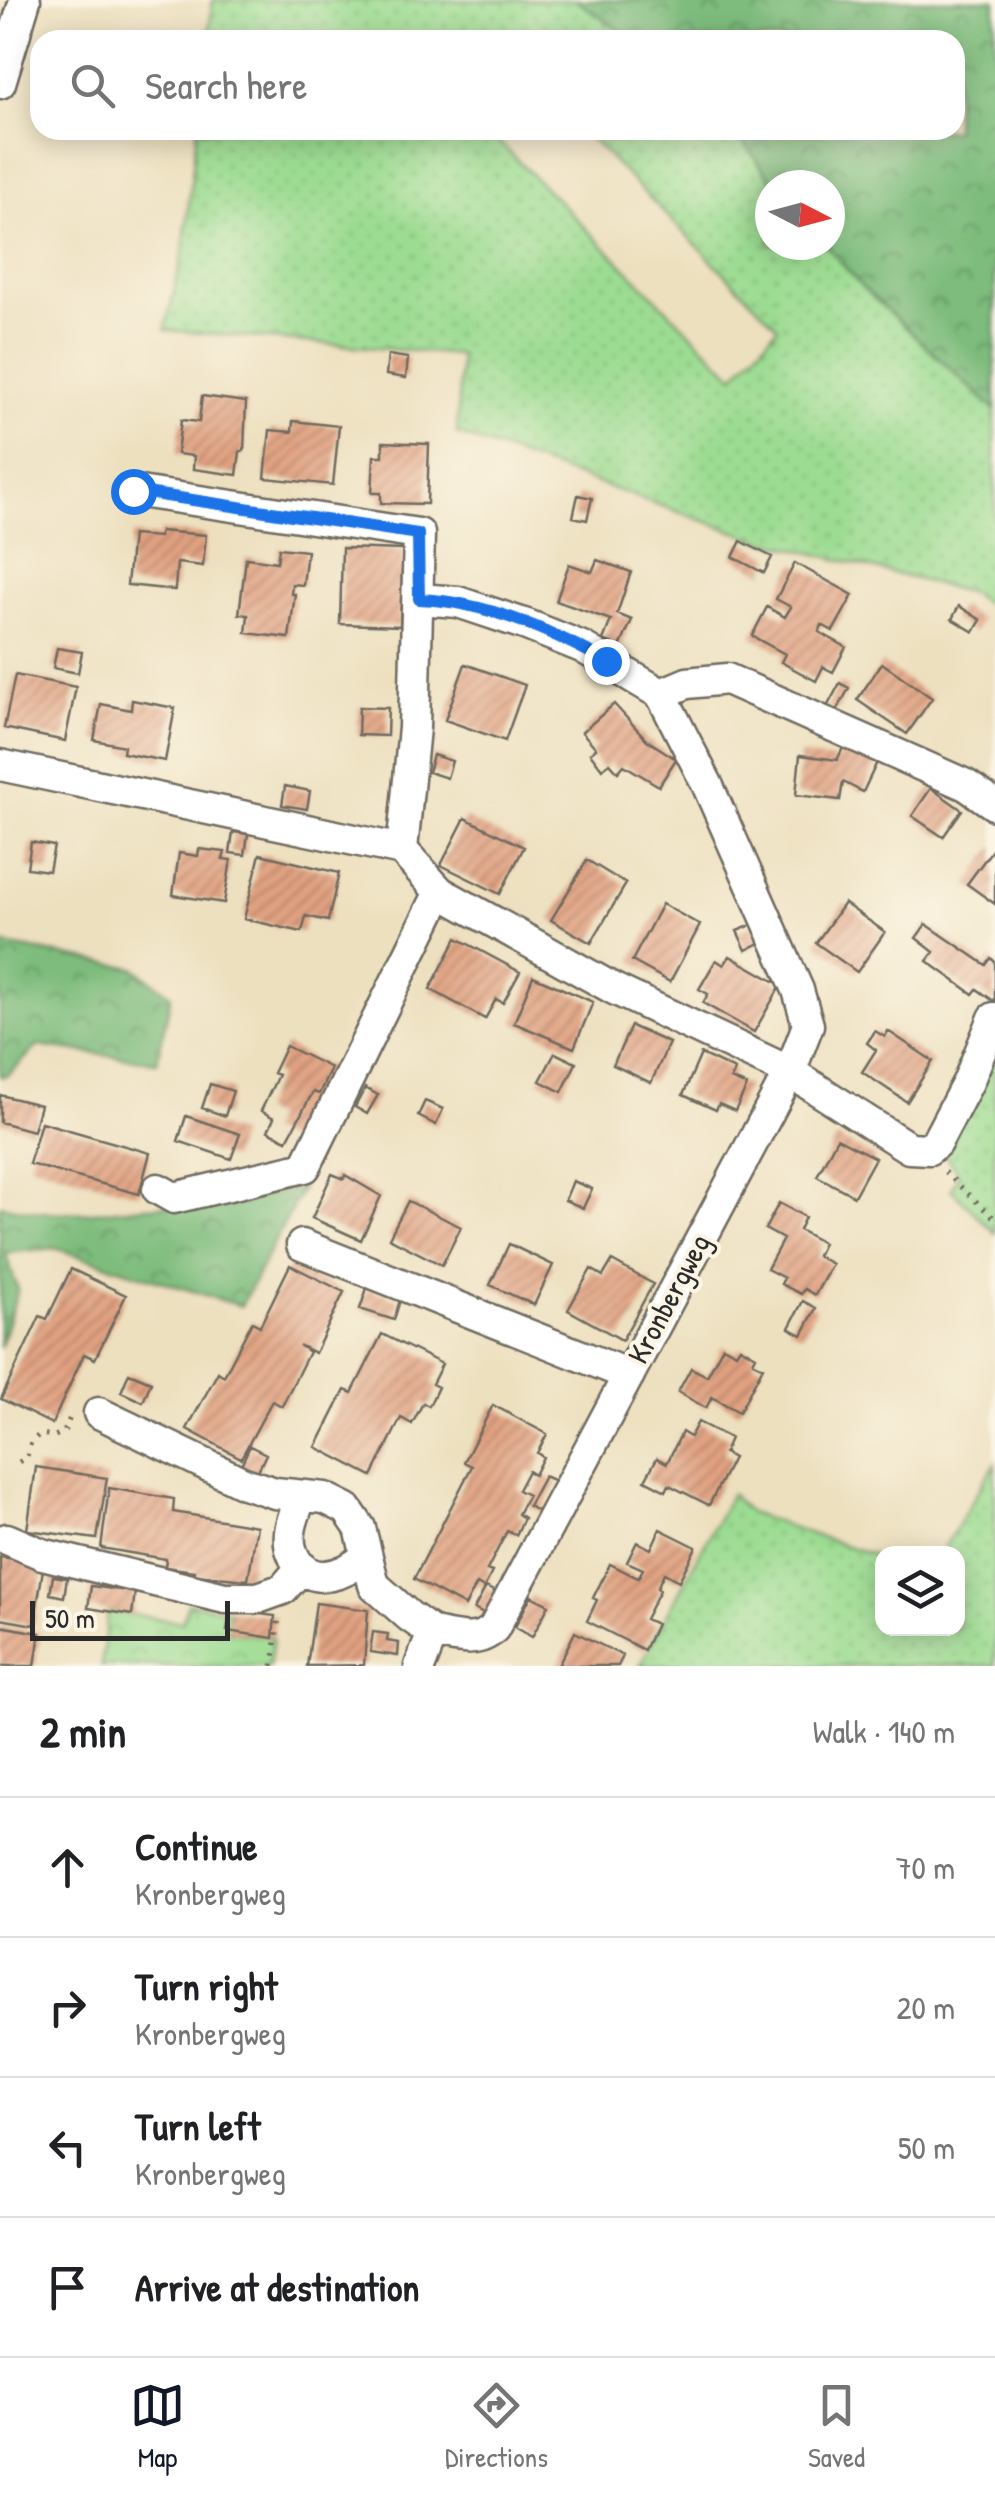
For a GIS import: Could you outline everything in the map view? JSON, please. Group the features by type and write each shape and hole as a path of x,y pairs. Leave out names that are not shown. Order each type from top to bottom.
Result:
{"street":[{"path":"0,83 25,0"},
{"path":"133,491 418,534 414,728 402,850"},
{"path":"419,599 458,602 527,625 582,647 660,694 687,683 727,679 950,778 995,805"},
{"name":"Kronbergweg","path":"302,1245 629,1375 790,1072 808,1025 798,990 707,784 660,694"},
{"path":"0,765 402,850 440,892 614,989 790,1072 908,1148 928,1149 936,1143 968,1082 994,1018"},
{"path":"158,1189 174,1198 305,1167 440,892"},
{"path":"99,1413 244,1483 274,1493 326,1498 348,1508 360,1528 374,1585 434,1633 474,1638 486,1637 494,1628 629,1375"},
{"path":"292,1578 290,1538 301,1496"},
{"path":"7,1538 57,1558 225,1598 258,1598 292,1578 331,1576 350,1570 365,1557"},
{"path":"420,1666 434,1633"}],"path":[{"path":"928,1149 945,1172 995,1219"},
{"path":"19,1462 40,1434 55,1436 64,1432 74,1409 95,1420 99,1413"},
{"path":"273,1666 292,1578"}],"green space":[{"path":"213,0 576,0 620,30 209,30"},
{"path":"576,0 995,0 995,410 862,287 839,260 845,260 845,170 764,170 742,140 965,140 965,30 620,30"},
{"path":"196,140 497,140 734,376 778,327 592,140 742,140 764,170 755,170 755,260 839,260 862,287 995,410 995,609 971,593 753,538 457,434 460,355 165,330 183,253"},
{"path":"0,944 134,968 171,995 157,1062 38,1046 8,1075 0,1077"},
{"path":"995,1059 995,1233 951,1189 959,1174 942,1151"},
{"path":"302,1189 241,1306 54,1248 5,1253 18,1289 0,1348 0,1205 39,1212 91,1212"},
{"path":"995,1463 995,1666 640,1666 731,1494 749,1513 875,1556 875,1636 965,1636 965,1546 945,1546"},
{"path":"188,1603 229,1610 228,1631 273,1638 269,1666 101,1666 108,1611 182,1622"}],"building":[{"path":"388,355 408,358 406,378 386,375"},
{"path":"202,396 246,402 244,451 240,451 237,475 193,469 194,456 177,454 181,420 199,422"},
{"path":"293,421 339,426 333,485 265,478 270,430 292,432"},
{"path":"383,442 429,444 427,504 381,503 381,493 372,493 374,456 383,456"},
{"path":"578,495 592,498 587,520 573,517"},
{"path":"160,531 206,535 203,566 177,563 175,590 127,585 132,535 159,537"},
{"path":"741,541 772,557 764,573 733,557"},
{"path":"279,548 307,551 303,585 292,584 291,594 295,594 289,638 246,633 248,615 239,614 246,558 277,562"},
{"path":"342,548 403,550 400,626 340,624"},
{"path":"597,560 631,572 617,614 632,620 620,647 603,640 611,620 556,601 569,564 592,572"},
{"path":"795,563 853,595 833,631 822,625 819,632 846,647 833,672 823,667 816,681 781,662 785,654 752,636 767,607 785,617 791,607 776,599"},
{"path":"959,606 981,620 974,632 952,619"},
{"path":"57,648 82,652 78,673 53,668"},
{"path":"882,663 932,698 907,734 857,700"},
{"path":"465,664 525,685 505,741 445,720"},
{"path":"15,675 76,687 65,741 4,728"},
{"path":"840,683 849,688 837,711 827,707"},
{"path":"132,700 175,708 165,761 123,753 124,746 94,740 101,704 131,710"},
{"path":"614,704 647,740 676,759 659,786 624,765 618,772 610,763 602,769 590,753 596,748 582,732"},
{"path":"359,707 388,708 387,736 358,735"},
{"path":"845,744 878,760 863,792 843,782 840,800 796,795 800,755 837,760"},
{"path":"433,755 452,761 447,778 428,772"},
{"path":"285,786 310,791 307,809 282,805"},
{"path":"931,788 962,810 943,837 912,816"},
{"path":"465,818 524,847 500,894 441,865"},
{"path":"233,832 248,834 245,855 230,853"},
{"path":"31,842 54,846 49,871 27,868"},
{"path":"995,846 995,904 967,884"},
{"path":"199,849 225,852 223,859 231,860 224,903 173,895 179,853 198,856"},
{"path":"260,854 339,873 328,921 306,916 302,932 244,919"},
{"path":"587,860 626,884 591,943 551,920"},
{"path":"844,903 885,932 857,972 816,943"},
{"path":"662,904 700,925 670,982 632,961"},
{"path":"926,924 986,965 991,958 995,962 995,1002 977,989 973,994 927,961 934,952 916,938"},
{"path":"752,925 760,943 746,950 737,931"},
{"path":"457,938 520,972 503,1003 496,999 485,1019 430,989"},
{"path":"730,956 781,985 754,1032 703,1003 708,994 699,989 716,960 724,965"},
{"path":"533,976 593,1002 574,1048 514,1023"},
{"path":"631,1026 669,1043 651,1083 613,1065"},
{"path":"875,1031 885,1037 888,1031 933,1061 907,1102 862,1072 876,1050 867,1043"},
{"path":"286,1046 331,1068 319,1094 313,1092 287,1140 268,1131 274,1118 261,1111"},
{"path":"555,1053 576,1063 562,1092 540,1081"},
{"path":"701,1054 735,1070 731,1079 747,1086 735,1111 719,1104 716,1110 683,1095"},
{"path":"210,1084 233,1091 225,1116 202,1108"},
{"path":"365,1088 378,1095 367,1114 355,1107"},
{"path":"0,1095 40,1105 33,1131 0,1122"},
{"path":"425,1101 443,1109 436,1125 418,1116"},
{"path":"186,1116 240,1134 231,1159 178,1141"},
{"path":"41,1122 150,1153 139,1194 29,1164"},
{"path":"837,1138 875,1158 854,1196 817,1176"},
{"path":"332,1174 344,1179 345,1175 381,1196 361,1240 312,1218"},
{"path":"573,1181 592,1189 583,1208 565,1200"},
{"path":"408,1201 461,1227 442,1265 389,1238"},
{"path":"779,1203 805,1217 799,1230 823,1243 817,1256 832,1264 815,1295 804,1289 801,1294 781,1284 784,1278 767,1269 783,1239 765,1229"},
{"path":"509,1244 553,1265 534,1305 490,1285"},
{"path":"612,1261 653,1284 622,1340 568,1310 591,1269 603,1276"},
{"path":"290,1265 344,1292 315,1353 299,1345 309,1352 282,1406 272,1401 241,1458 187,1429 218,1372 224,1376 252,1322 260,1326"},
{"path":"71,1269 126,1295 95,1359 84,1354 52,1424 1,1399 40,1316 47,1319"},
{"path":"367,1288 400,1300 394,1320 360,1309"},
{"path":"803,1301 816,1308 802,1335 789,1328"},
{"path":"382,1334 442,1364 432,1384 438,1387 429,1406 423,1403 412,1424 401,1418 372,1476 316,1447 345,1390 352,1393"},
{"path":"723,1346 736,1353 740,1347 756,1356 753,1362 763,1367 739,1412 712,1397 706,1408 678,1392 691,1368 707,1376"},
{"path":"129,1373 151,1382 143,1402 121,1392"},
{"path":"493,1405 547,1434 537,1453 543,1457 534,1475 528,1471 518,1490 528,1495 518,1514 524,1518 516,1535 507,1531 487,1570 492,1572 484,1588 477,1584 465,1606 414,1579 472,1466 464,1462"},
{"path":"698,1422 730,1438 724,1453 733,1458 709,1505 669,1485 666,1491 645,1480 657,1458 667,1463 682,1432 690,1437"},
{"path":"250,1446 266,1454 256,1475 240,1467"},
{"path":"36,1467 107,1478 97,1539 27,1530"},
{"path":"544,1476 558,1482 542,1513 528,1506"},
{"path":"109,1488 174,1499 173,1512 257,1526 248,1580 194,1575 195,1571 165,1567 166,1559 101,1548"},
{"path":"660,1529 696,1547 679,1581 664,1573 645,1619 656,1624 644,1650 587,1621 597,1600 593,1598 610,1564 638,1578 643,1569 627,1562 637,1542 651,1549"},
{"path":"0,1557 44,1563 34,1625 0,1619"},
{"path":"53,1576 67,1578 64,1597 50,1594"},
{"path":"91,1586 135,1592 132,1615 88,1608"},
{"path":"486,1587 499,1594 488,1616 474,1609"},
{"path":"531,1596 549,1605 532,1637 515,1627"},
{"path":"316,1603 368,1610 364,1665 307,1666"},
{"path":"230,1610 275,1616 273,1638 227,1631"},
{"path":"0,1626 40,1633 35,1666 0,1666"},
{"path":"373,1632 388,1634 387,1641 399,1643 398,1656 370,1652"},
{"path":"575,1632 623,1656 618,1666 558,1666"}],"route":[{"path":"133,491 418,534 419,599 478,608 582,647 606,661"}]}
